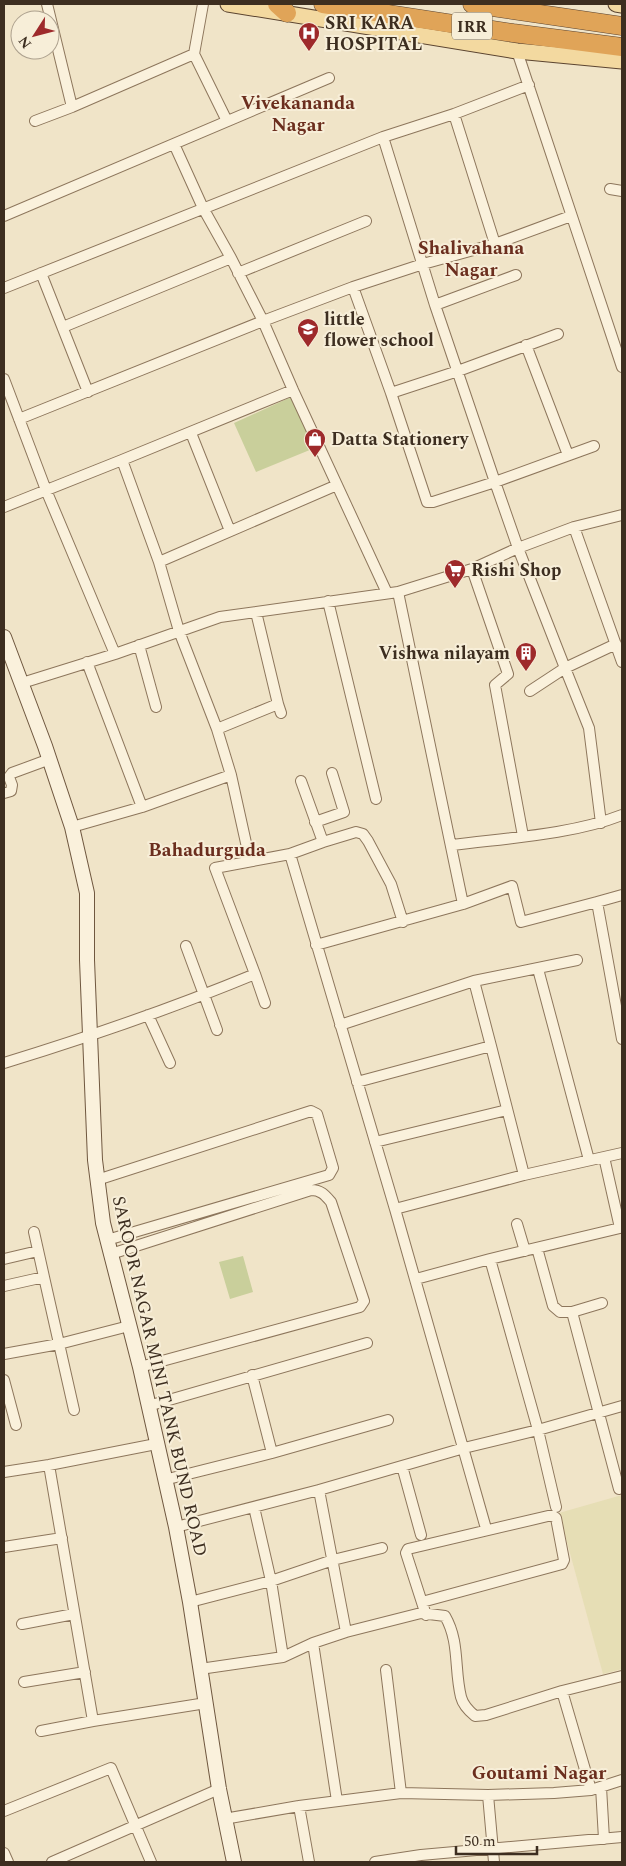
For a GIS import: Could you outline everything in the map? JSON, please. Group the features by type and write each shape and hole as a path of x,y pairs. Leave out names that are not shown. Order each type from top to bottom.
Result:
{"highway":[{"name":"IRR","path":"323,4 513,33 622,47"},
{"name":"IRR","path":"472,4 622,26"}],"main road":[{"path":"228,4 282,8 518,50 622,61"},
{"path":"616,4 622,5"},
{"name":"SAROOR NAGAR MINI TANK BUND ROAD","path":"4,637 50,759 72,827 87,893 87,960 95,1160 103,1223 140,1367 176,1527 190,1602 224,1820 234,1862"}],"street":[{"path":"47,4 72,107"},
{"path":"203,4 194,54 227,121"},
{"path":"518,50 622,367"},
{"path":"35,121 194,54"},
{"path":"4,216 329,78"},
{"path":"4,288 383,138 454,114 529,85"},
{"path":"454,114 494,244"},
{"path":"383,138 424,264 435,305 518,548 589,728 601,823"},
{"path":"174,144 203,208 263,321 387,593"},
{"path":"610,189 622,191"},
{"path":"19,418 353,287 494,244 572,216"},
{"path":"238,273 366,221"},
{"path":"63,327 231,258"},
{"path":"41,273 88,392"},
{"path":"435,305 516,275"},
{"path":"353,287 427,502 433,502 495,482 594,446"},
{"path":"391,393 458,371 558,334"},
{"path":"526,345 568,455"},
{"path":"4,379 46,490 115,654"},
{"path":"4,507 191,433 293,390"},
{"path":"191,433 230,531"},
{"path":"122,460 158,562 179,631 217,729 250,861"},
{"path":"158,562 337,485"},
{"path":"22,683 115,654 220,617 398,592 472,569 518,548 574,527 622,515"},
{"path":"574,527 622,662"},
{"path":"472,569 508,674 495,685 523,836"},
{"path":"398,592 463,904"},
{"path":"328,602 376,798"},
{"path":"217,729 279,709 256,612"},
{"path":"530,691 565,668 616,644"},
{"path":"138,645 156,707"},
{"path":"87,662 142,807"},
{"path":"4,793 11,791 12,785 9,777 12,773 50,759"},
{"path":"316,822 344,812 332,773"},
{"path":"72,827 142,807 230,775"},
{"path":"301,781 322,842"},
{"path":"452,845 601,823 622,815"},
{"path":"265,1003 215,868 290,854 356,832 363,834 391,884 403,922"},
{"path":"290,854 416,1279 485,1525"},
{"path":"316,945 463,904 512,886 520,922 622,895"},
{"path":"597,902 622,1039"},
{"path":"186,946 217,1030"},
{"path":"340,1025 474,981 577,960"},
{"path":"538,968 589,1160"},
{"path":"4,1063 90,1036 255,974"},
{"path":"474,981 524,1175"},
{"path":"148,1015 170,1063"},
{"path":"357,1082 491,1046"},
{"path":"375,1142 508,1110"},
{"path":"97,1180 311,1111 317,1114 333,1168 329,1175 108,1240"},
{"path":"395,1209 524,1175 622,1153"},
{"path":"416,1279 490,1259 621,1228 604,1157"},
{"path":"111,1254 311,1190 317,1190 324,1194 331,1202 364,1301 360,1307 140,1367"},
{"path":"517,1224 525,1251"},
{"path":"34,1232 74,1410"},
{"path":"537,1248 553,1306 560,1312 572,1312 602,1303"},
{"path":"4,1259 38,1251"},
{"path":"490,1259 538,1430 556,1506"},
{"path":"4,1286 44,1277"},
{"path":"572,1312 619,1489"},
{"path":"4,1354 59,1344 129,1326"},
{"path":"148,1406 367,1343"},
{"path":"252,1375 272,1453"},
{"path":"4,1380 16,1425"},
{"path":"176,1527 319,1490 464,1448 538,1430 598,1411 622,1406"},
{"path":"164,1480 272,1453 388,1420"},
{"path":"4,1472 156,1444"},
{"path":"49,1465 93,1721"},
{"path":"402,1466 421,1535"},
{"path":"319,1490 346,1632"},
{"path":"254,1507 271,1581 283,1657"},
{"path":"431,1600 562,1564 564,1560 556,1518 548,1516 408,1549 406,1553 431,1600 434,1615"},
{"path":"4,1547 62,1538"},
{"path":"190,1602 271,1581 333,1560 382,1548"},
{"path":"431,1600 434,1615"},
{"path":"200,1669 283,1657 313,1643 346,1632 421,1613 445,1616 451,1626 455,1641 461,1698 467,1709 475,1716 486,1715 562,1691 622,1676"},
{"path":"22,1624 74,1614"},
{"path":"313,1643 336,1801"},
{"path":"386,1670 401,1793"},
{"path":"24,1682 85,1672"},
{"path":"562,1691 596,1789 604,1839"},
{"path":"41,1731 206,1703"},
{"path":"4,1811 111,1768 151,1862"},
{"path":"224,1820 299,1806 401,1793 488,1795 554,1793 596,1789 622,1780"},
{"path":"52,1862 219,1789"},
{"path":"488,1795 494,1862"},
{"path":"299,1806 309,1862"},
{"path":"375,1862 422,1858 493,1848 622,1837"},
{"path":"4,1853 8,1862"}],"shaded area":[{"path":"622,1495 622,1669 603,1674 559,1513"}],"green space":[{"path":"291,397 317,447 256,472 234,423"},
{"path":"243,1256 253,1292 230,1299 219,1262"}],"place":[{"name":"SRI KARA HOSPITAL","path":"309,52"},
{"name":"little flower school","path":"308,348"},
{"name":"Datta Stationery","path":"315,458"},
{"name":"Rishi Shop","path":"455,589"},
{"name":"Vishwa nilayam","path":"526,672"}],"district":[{"name":"Vivekananda Nagar","path":"298,113"},
{"name":"Shalivahana Nagar","path":"471,258"},
{"name":"Bahadurguda","path":"207,849"},
{"name":"Goutami Nagar","path":"539,1772"}]}
